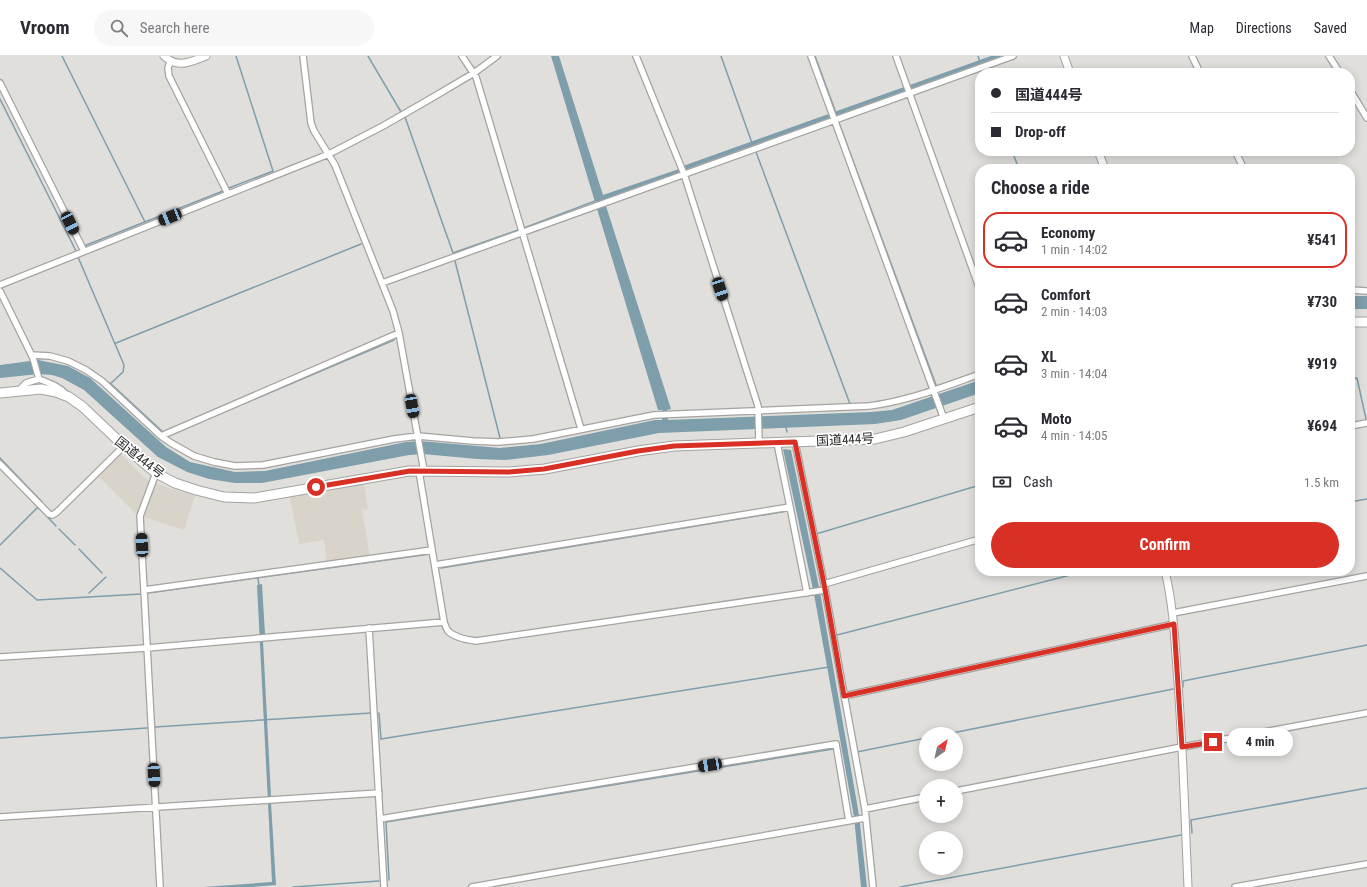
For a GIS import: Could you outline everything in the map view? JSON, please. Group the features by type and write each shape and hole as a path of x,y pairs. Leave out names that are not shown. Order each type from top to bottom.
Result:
{"highway":[{"path":"1355,322 1367,322"},
{"name":"国道444号","path":"0,393 41,389 56,392 69,397 83,407 124,446 156,473 175,483 196,490 224,497 254,498 402,472 509,472 544,469 638,451 674,446 875,438 904,432 975,409"}],"street":[{"path":"164,56 170,62 186,63 206,56"},
{"path":"303,56 311,123 314,131 335,165 393,311 399,333 422,460 422,471 432,550 444,622 448,631 476,641 810,592 975,541"},
{"path":"462,56 474,73 580,430"},
{"path":"0,285 329,154 383,126 474,73 497,56"},
{"path":"636,56 682,170 758,406 759,443"},
{"path":"811,56 944,419"},
{"path":"896,56 975,276"},
{"path":"976,68 1013,56"},
{"path":"1064,56 1068,68"},
{"path":"1192,56 1198,68"},
{"path":"1329,56 1337,68"},
{"path":"170,62 168,68 169,76 228,194"},
{"path":"382,283 598,205 682,170 833,116 975,68"},
{"path":"0,83 80,253"},
{"path":"1355,98 1367,118"},
{"path":"0,290 33,356 38,378"},
{"path":"1355,290 1367,291"},
{"path":"161,436 399,333"},
{"path":"33,356 50,356 68,361 86,370 107,386 161,436 171,443 194,456 235,466 263,465 394,439 418,436 498,442 533,439 665,414 758,412 875,405 934,392 975,376"},
{"path":"19,390 26,383 38,378 62,389 69,397"},
{"path":"1355,425 1367,423"},
{"path":"794,442 824,588 865,809 864,818 873,887"},
{"path":"778,443 790,507 810,592"},
{"path":"0,464 49,514 52,515 56,513 124,446"},
{"path":"156,473 140,516 160,887"},
{"path":"435,565 790,507"},
{"path":"144,590 432,550"},
{"path":"1166,576 1174,624 1182,747 1188,887"},
{"path":"1173,613 1367,576"},
{"path":"0,657 147,648 444,622"},
{"path":"844,696 1174,624"},
{"path":"369,628 384,887"},
{"path":"963,790 1367,713"},
{"path":"380,819 836,744 850,821"},
{"path":"0,817 379,793"},
{"path":"865,809 919,798"},
{"path":"472,887 864,818"},
{"path":"1236,887 1367,864"}],"shaded area":[{"path":"120,453 148,481 195,496 184,530 137,515 97,475"},
{"path":"364,484 368,509 362,510 370,557 327,563 324,540 299,544 290,497"}],"water":[{"path":"551,56 559,56 603,195 991,56 1002,56 685,170 680,170 680,172 602,200 604,206 606,206 671,409 667,410 668,420 892,410 975,382 975,395 901,420 875,424 659,433 548,455 505,460 423,454 409,455 262,483 235,483 209,479 187,472 158,457 84,390 62,378 52,375 39,374 0,378 0,365 38,360 68,366 90,378 166,447 190,462 235,472 265,471 406,442 420,441 500,448 541,444 655,420 662,420 662,410 658,410 597,209 600,208 597,201 595,202"},
{"path":"1355,296 1367,296 1367,309 1355,309"},
{"path":"783,449 791,450 820,592 859,815 867,887 861,887 854,817 814,594"},
{"path":"262,584 265,634 262,635 262,641 271,796 270,803 276,885 252,887 203,887 272,882 257,585"}],"waterway":[{"path":"62,56 145,222"},
{"path":"229,188 273,171 236,56"},
{"path":"368,56 401,112"},
{"path":"721,56 752,143"},
{"path":"815,56 836,113"},
{"path":"978,56 980,62"},
{"path":"0,99 77,253"},
{"path":"405,117 453,253 518,230"},
{"path":"839,123 936,385"},
{"path":"756,152 850,404"},
{"path":"1014,156 1017,164"},
{"path":"84,246 223,191"},
{"path":"524,228 595,201"},
{"path":"116,343 361,244"},
{"path":"78,257 124,365 123,372 109,385"},
{"path":"455,261 500,438"},
{"path":"177,432 394,340"},
{"path":"1355,378 1357,378 1367,419"},
{"path":"110,383 163,432"},
{"path":"786,428 787,432"},
{"path":"0,458 42,502"},
{"path":"816,534 975,486"},
{"path":"1355,501 1367,499"},
{"path":"0,545 38,507 56,526"},
{"path":"441,568 787,511"},
{"path":"59,529 75,545"},
{"path":"79,549 102,573"},
{"path":"148,593 430,554"},
{"path":"0,568 37,600 141,594"},
{"path":"837,635 1067,576"},
{"path":"89,593 106,577"},
{"path":"258,578 259,586"},
{"path":"1183,687 1183,681 1367,645"},
{"path":"379,713 381,739 829,667"},
{"path":"963,731 1173,689"},
{"path":"155,727 371,713"},
{"path":"0,738 147,728"},
{"path":"857,752 919,739"},
{"path":"389,880 386,822 833,749"},
{"path":"1192,833 1191,820 1367,788"},
{"path":"900,887 1181,835"},
{"path":"293,887 379,881"}],"route":[{"path":"316,487 410,471 509,472 544,469 638,451 674,446 795,442 824,584 844,696 1174,624 1182,747 1213,742"}]}
